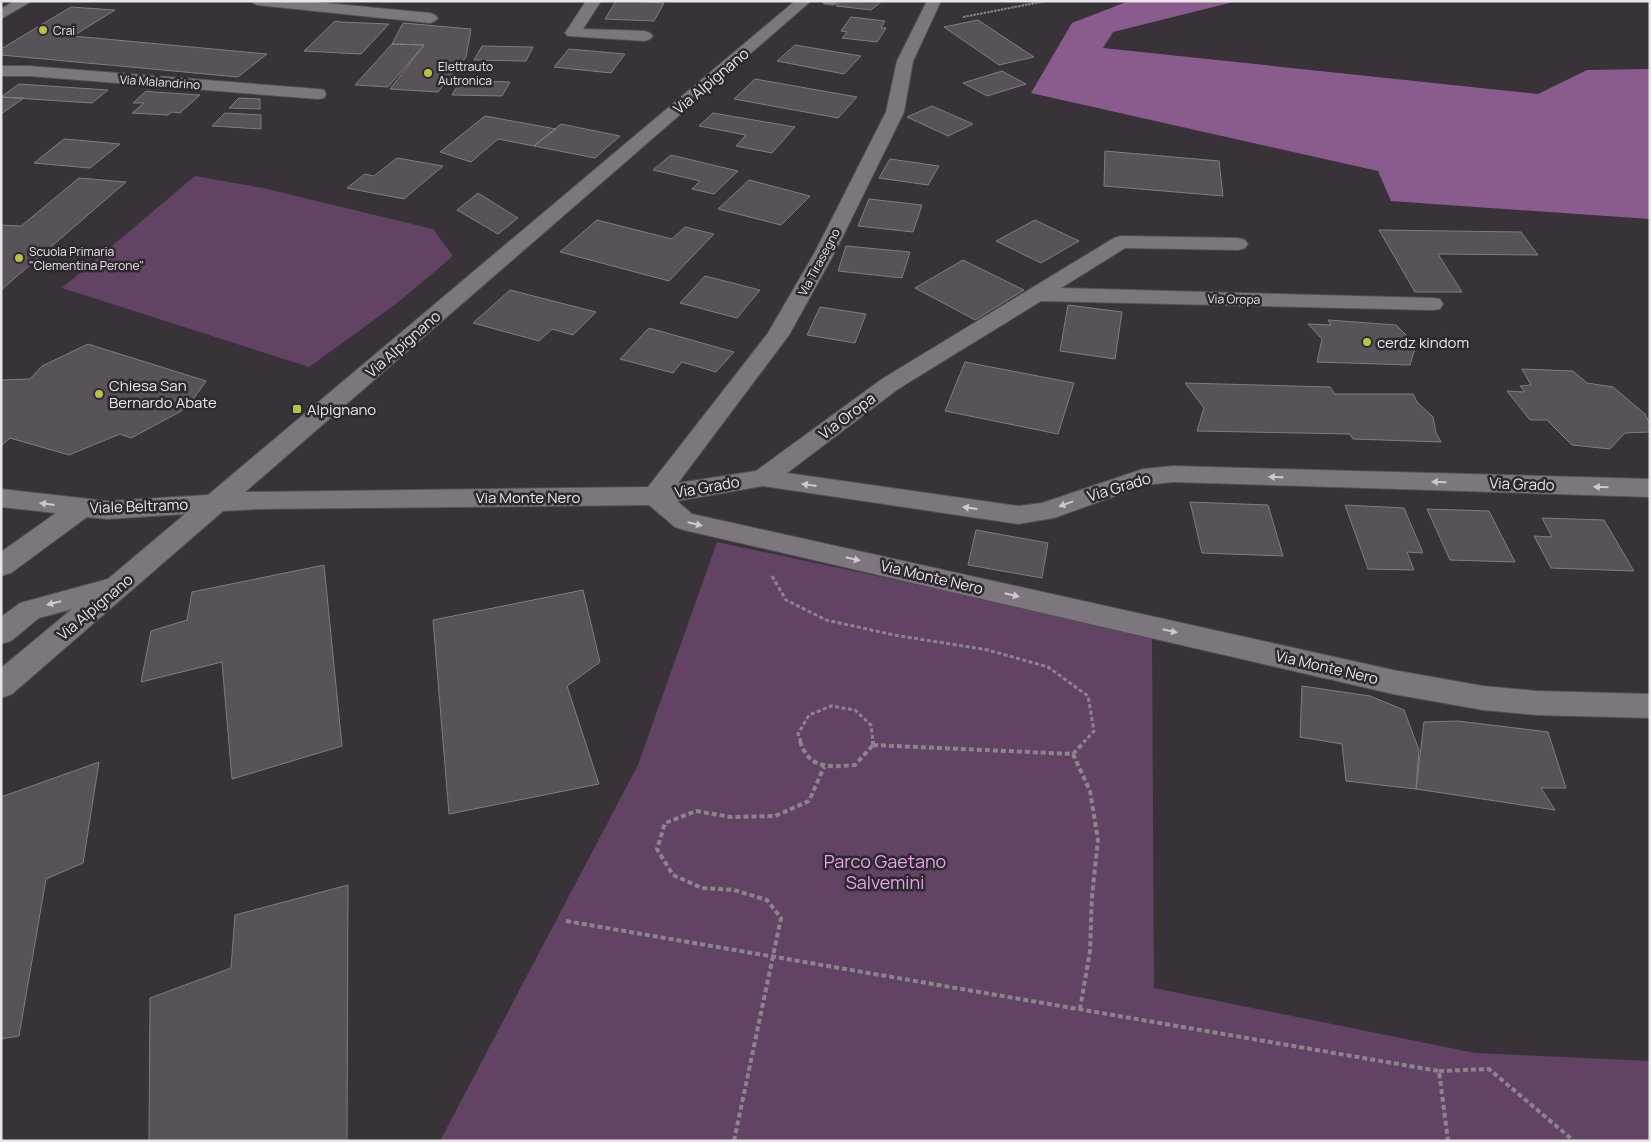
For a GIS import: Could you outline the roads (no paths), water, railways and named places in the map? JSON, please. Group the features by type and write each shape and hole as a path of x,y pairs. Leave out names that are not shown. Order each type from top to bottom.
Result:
{"street":[{"path":"1,15 25,1"},
{"path":"257,1 430,18"},
{"path":"594,1 573,33 645,36"},
{"name":"Via Alpignano","path":"1,686 804,1"},
{"path":"829,1 834,1"},
{"name":"Via Tirasegno","path":"655,496 778,335 825,252 895,112 905,62 934,1"},
{"name":"Via Malandrino","path":"1,71 28,71 318,94"},
{"name":"Via Oropa","path":"763,478 890,384 1121,242 1238,244"},
{"name":"Via Oropa","path":"1035,294 1432,304"},
{"name":"Via Grado","path":"655,496 763,478 1018,515 1045,512 1142,477 1173,474 1650,488"},
{"name":"Via Monte Nero","path":"217,502 540,496 655,496 684,521 1393,682 1483,698 1537,703 1650,706"},
{"name":"Viale Beltramo","path":"1,498 107,510 217,502"},
{"path":"1,566 81,508"},
{"path":"1,633 30,610 118,587"}],"place":[{"name":"Crai","path":"43,30"},
{"name":"Elettrauto Autronica","path":"428,73"},
{"name":"Scuola Primaria \"Clementina Perone\"","path":"19,258"},
{"name":"cerdz kindom","path":"1367,342"},
{"name":"Chiesa San Bernardo Abate","path":"99,394"},
{"name":"Alpignano","path":"297,409"}],"park label":[{"name":"Parco Gaetano Salvemini","path":"885,871"}]}
